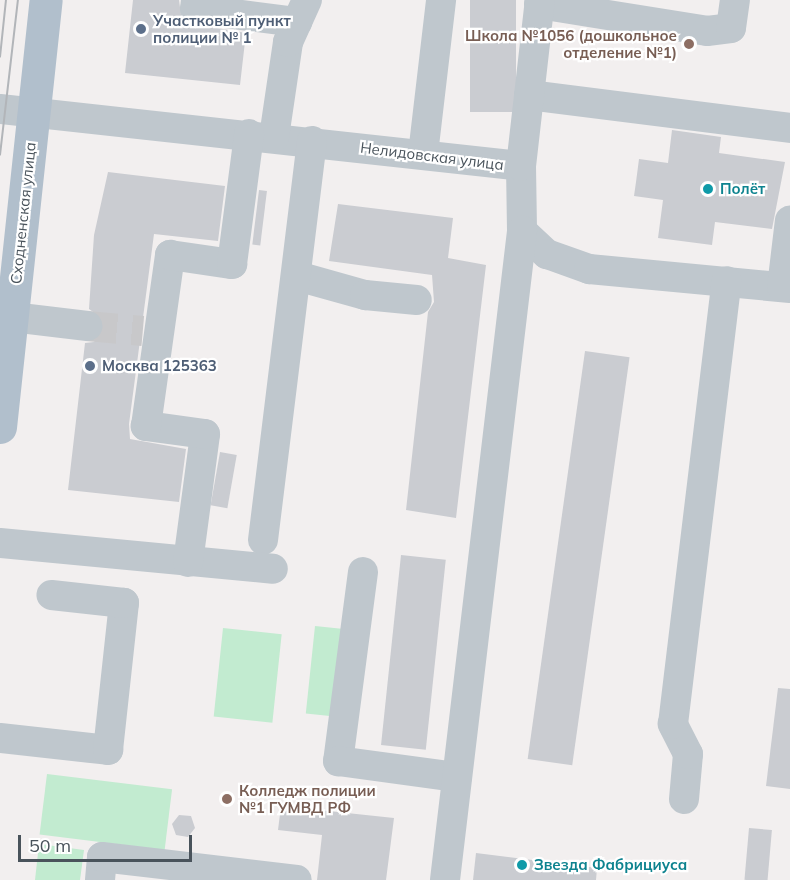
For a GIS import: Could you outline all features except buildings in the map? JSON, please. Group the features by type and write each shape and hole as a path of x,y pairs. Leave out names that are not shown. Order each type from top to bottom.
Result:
{"main road":[{"name":"Сходненская улица","path":"0,427 46,0"}],"street":[{"path":"188,562 205,434 146,426 151,332 170,255 232,264 288,42 302,11 195,9 196,0"},
{"path":"423,154 441,0"},
{"path":"520,166 540,2 607,7 707,31 731,27 735,0"},
{"path":"529,95 790,128"},
{"name":"Нелидовская улица","path":"0,109 34,109 520,166 522,231 445,880"},
{"path":"259,187 263,136"},
{"path":"263,540 312,141"},
{"path":"522,231 547,254 589,269 786,288 790,220"},
{"path":"297,276 365,295 417,300"},
{"path":"684,799 688,754 673,724 727,281"},
{"path":"12,317 87,326"},
{"path":"0,543 273,569"},
{"path":"363,572 338,761 457,777"},
{"path":"0,738 108,750 124,603 51,595"},
{"path":"100,880 102,857 297,880"}],"green space":[{"path":"315,626 344,629 335,717 306,714"},
{"path":"223,628 282,634 272,723 214,717"},
{"path":"47,774 172,789 165,850 40,835"},
{"path":"39,844 84,850 80,880 35,880"}],"tunnel":[{"path":"87,326 143,331"}],"tram line":[{"path":"0,57 6,0"},
{"path":"0,155 18,0"}],"place":[{"name":"Участковый пункт полиции № 1","path":"141,29"},
{"name":"Школа №1056 (дошкольное отделение №1)","path":"689,44"},
{"name":"Полёт","path":"708,189"},
{"name":"Москва 125363","path":"90,366"},
{"name":"Колледж полиции №1 ГУМВД РФ","path":"227,799"},
{"name":"Звезда Фабрициуса","path":"522,865"}]}
